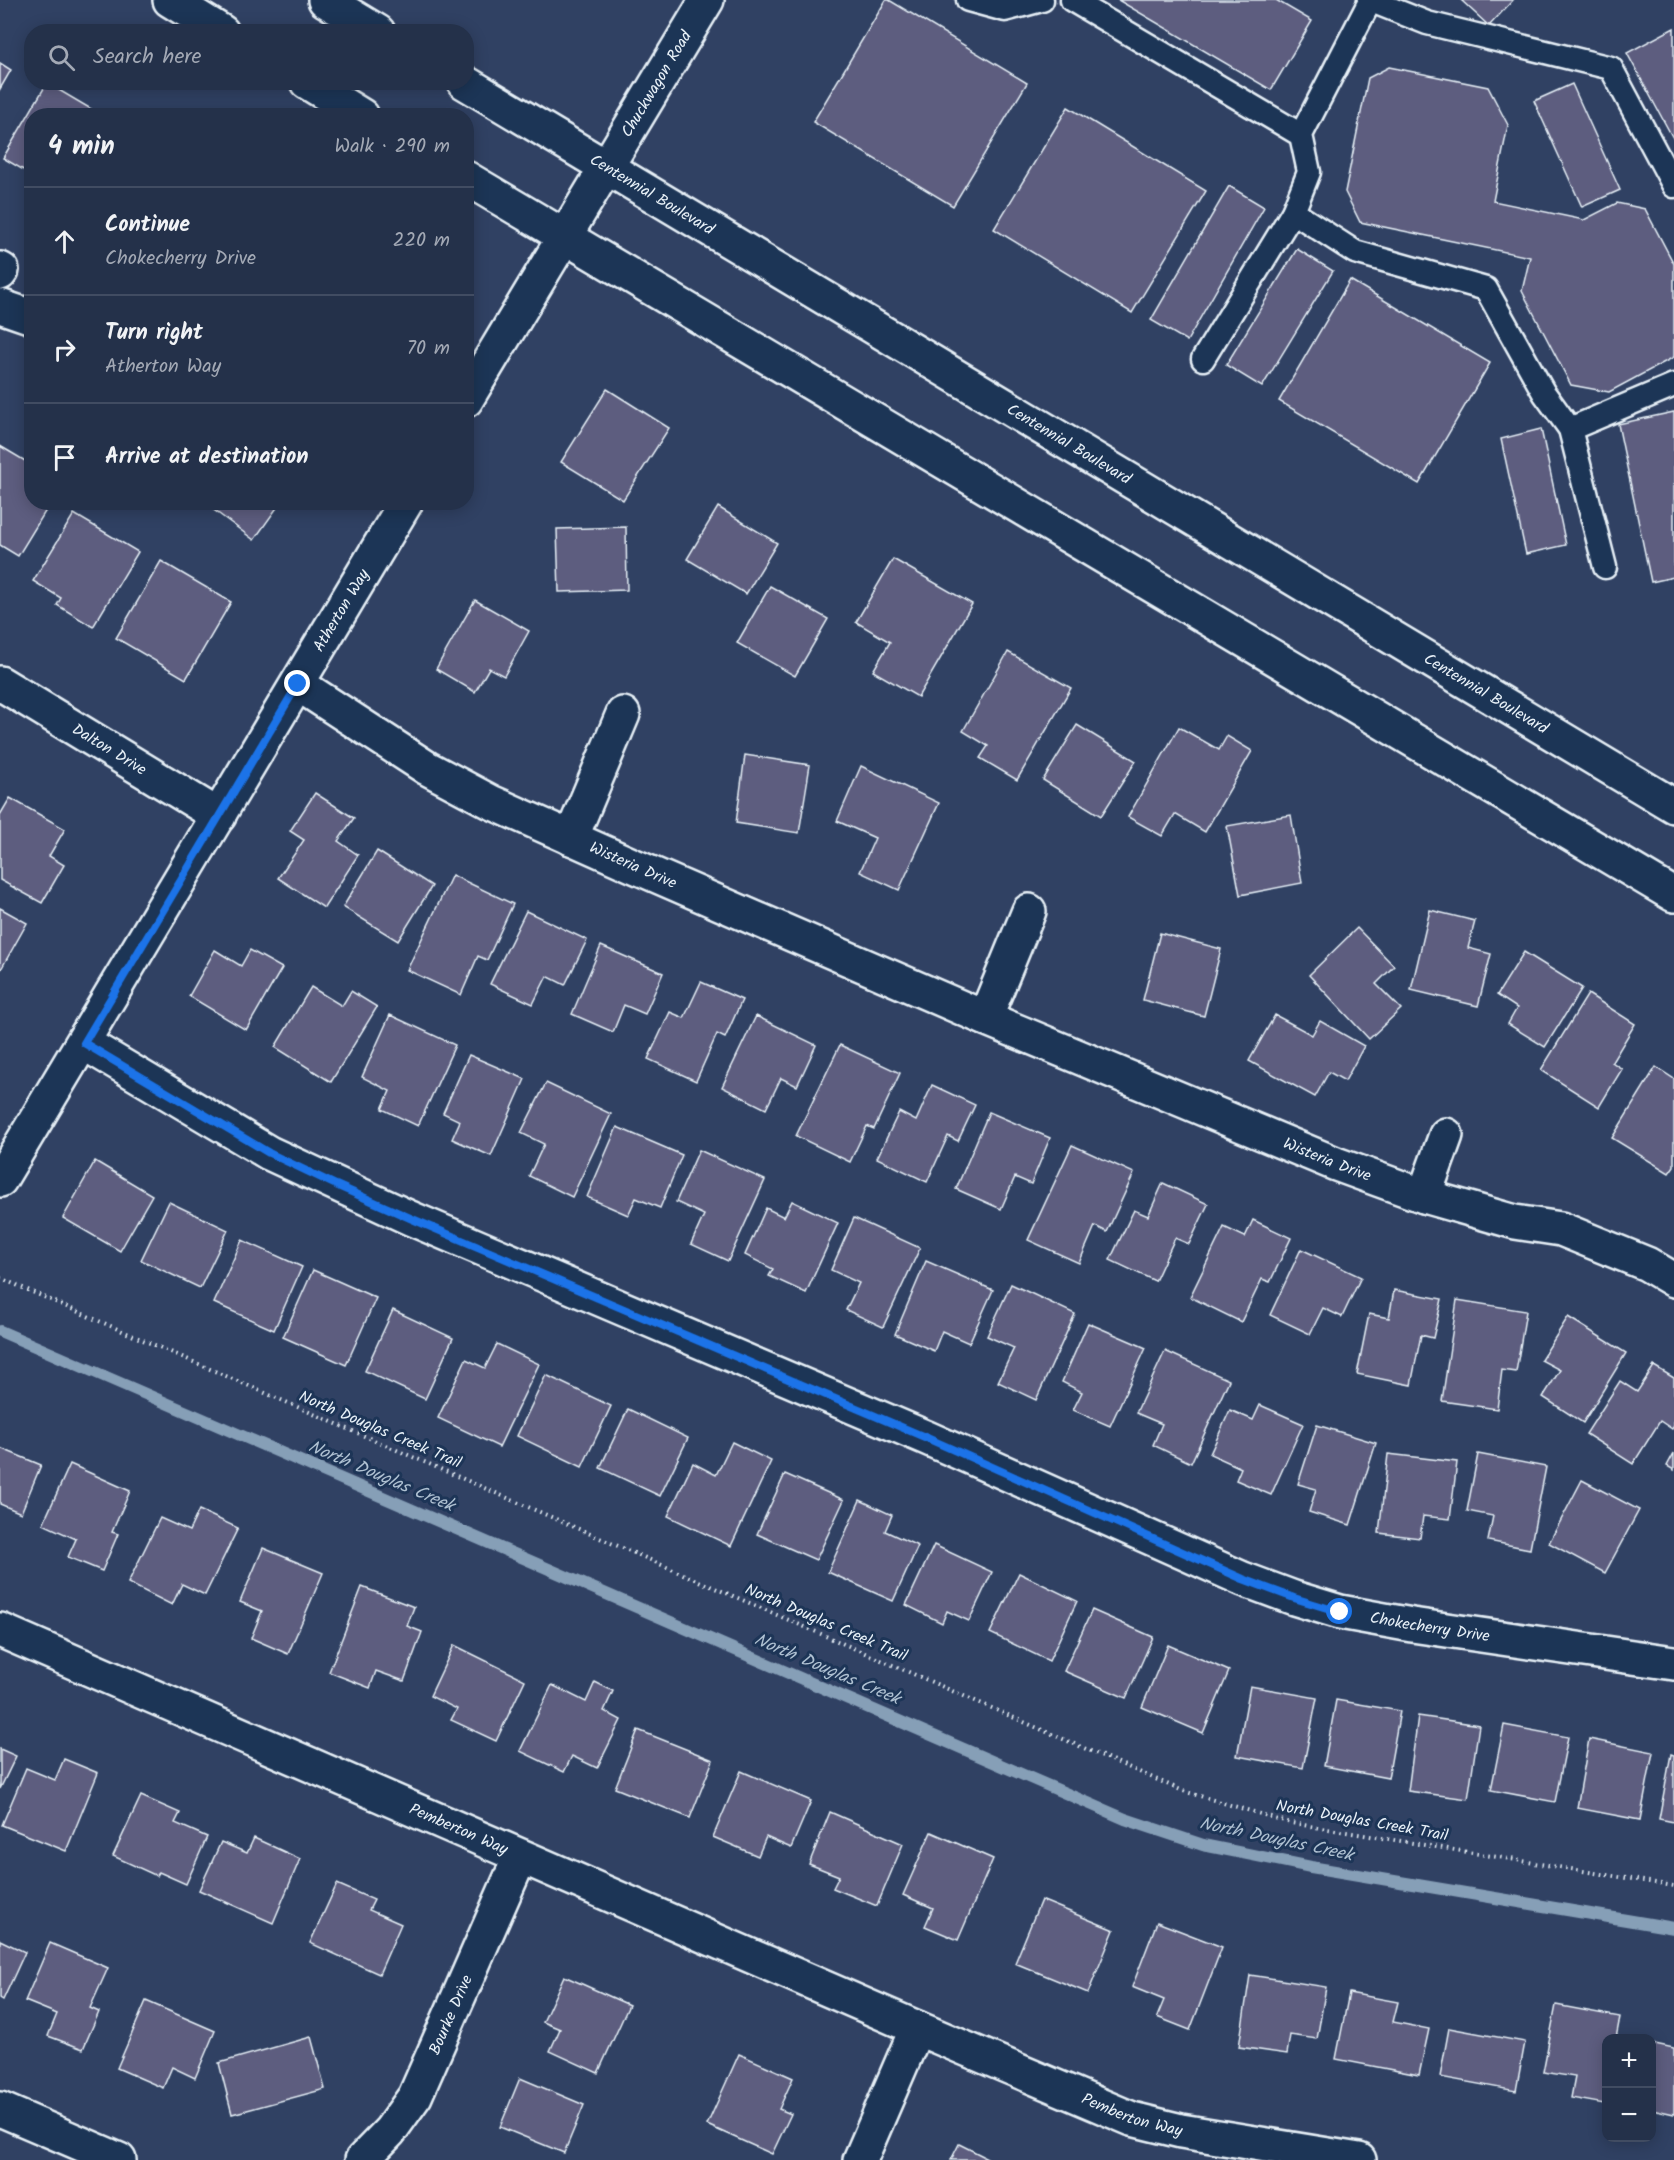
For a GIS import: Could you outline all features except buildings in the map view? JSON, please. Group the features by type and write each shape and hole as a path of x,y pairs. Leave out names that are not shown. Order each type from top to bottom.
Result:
{"street":[{"path":"170,0 209,24"},
{"path":"325,0 365,24"},
{"name":"Chuckwagon Road","path":"606,166 707,0"},
{"name":"Centennial Boulevard","path":"474,88 1674,806"},
{"path":"320,90 349,108"},
{"path":"474,387 606,166"},
{"path":"474,183 1674,896"},
{"path":"0,306 24,314"},
{"name":"Atherton Way","path":"0,1180 401,510"},
{"name":"Dalton Drive","path":"0,683 219,816"},
{"name":"Wisteria Drive","path":"298,684 427,768 490,802 985,1018 1336,1164 1424,1196 1515,1222 1561,1229 1647,1264 1674,1281"},
{"path":"571,838 622,714"},
{"path":"985,1018 1029,911"},
{"name":"Chokecherry Drive","path":"84,1043 269,1153 336,1185 927,1438 1243,1579 1340,1612 1412,1625 1674,1663"},
{"path":"1424,1196 1446,1135"},
{"name":"Pemberton Way","path":"0,1630 520,1857 1132,2119 1181,2131 1359,2160"},
{"name":"Bourke Drive","path":"362,2160 390,2131 415,2096 520,1857"},
{"path":"860,2160 916,2028"},
{"path":"0,2109 119,2160"}],"lane":[{"path":"968,0 1005,10 1042,0"},
{"path":"1072,0 1301,135"},
{"path":"1203,359 1293,212 1310,172 1301,135 1369,0 1427,23 1611,68 1674,186"},
{"path":"1293,212 1355,252 1486,289 1544,393 1570,429 1605,567"},
{"path":"1570,429 1674,385"}],"path":[{"name":"North Douglas Creek Trail","path":"0,1278 1182,1791 1291,1823 1674,1886"}],"waterway":[{"name":"North Douglas Creek","path":"0,1331 1125,1819 1203,1845 1311,1867 1674,1928"}],"route":[{"path":"298,684 84,1043 269,1153 336,1185 927,1438 1243,1579 1340,1612"}]}
